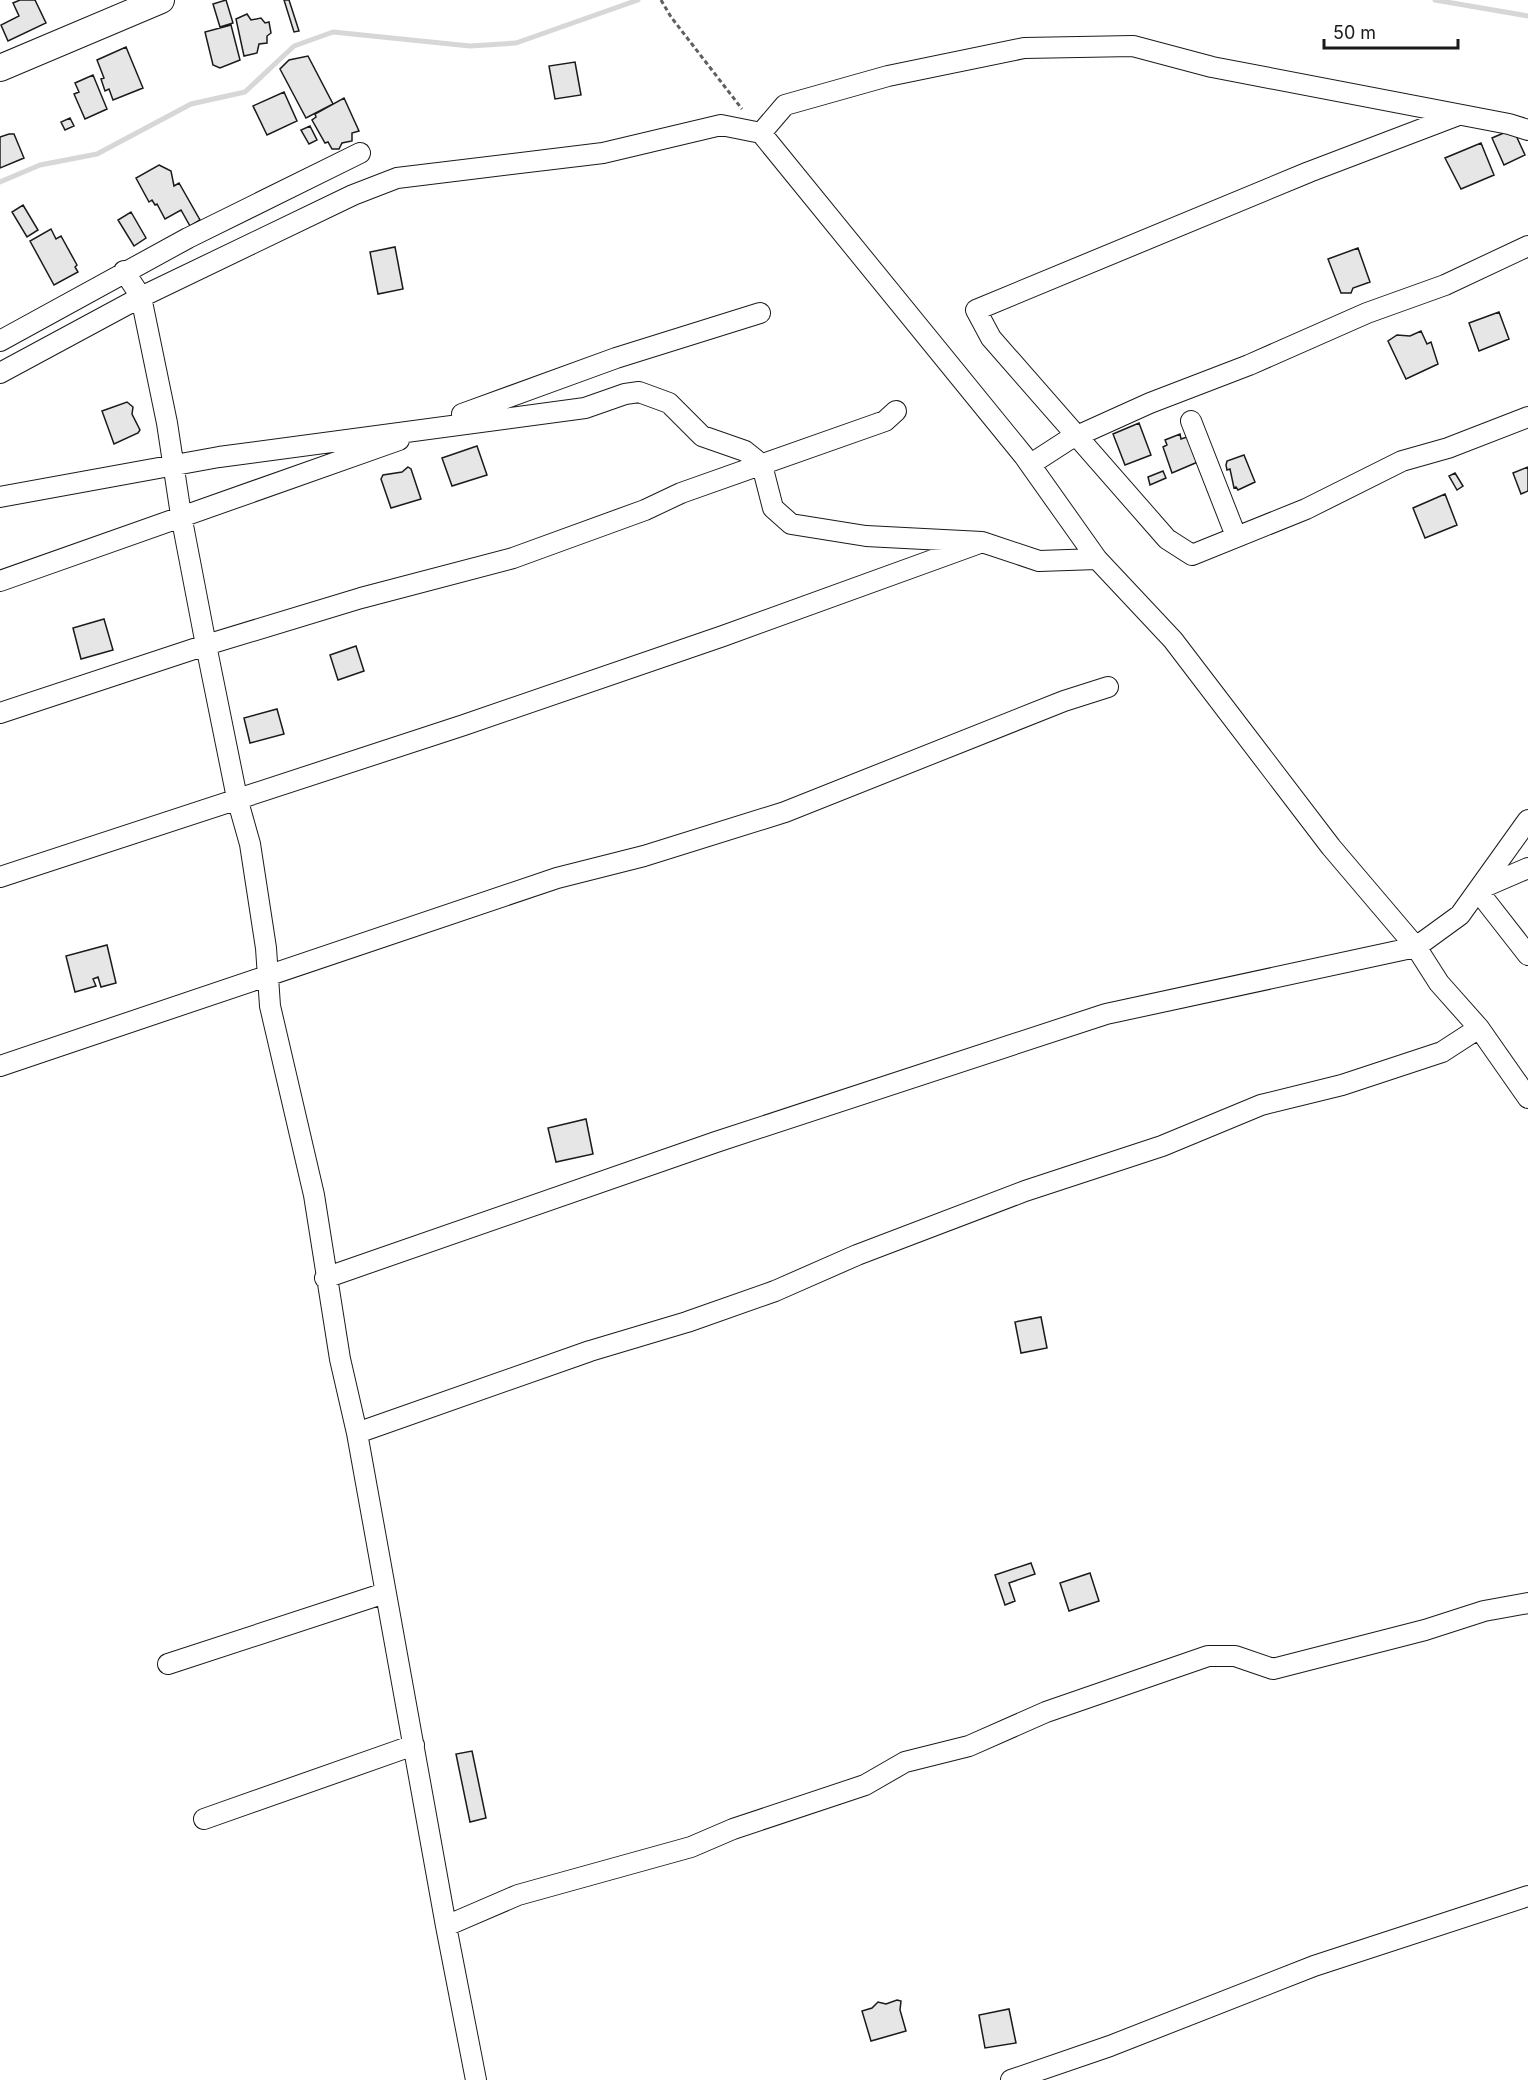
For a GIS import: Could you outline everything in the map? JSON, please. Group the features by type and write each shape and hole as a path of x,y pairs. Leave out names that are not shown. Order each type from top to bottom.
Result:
{"main road":[{"path":"0,68 161,0"}],"street":[{"path":"760,133 785,105 888,75 1024,48 1132,46 1212,67 1264,75 1455,116 1509,124 1528,130"},
{"path":"1455,116 1309,172 976,310 991,338 1167,539 1192,555 1306,509 1402,461 1448,448 1528,417"},
{"path":"0,373 141,297 353,195 397,178 603,153 721,125 760,133 837,223 884,286 1031,464 1097,559 1173,639 1331,847 1416,947 1439,983 1479,1028 1528,1098"},
{"path":"0,341 124,271 360,153"},
{"path":"1031,464 1077,436 1367,313 1445,285 1528,246"},
{"path":"124,271 141,297 206,645 237,798 252,855 266,948 266,975 270,1006 314,1195 325,1278 357,1433 384,1593 476,2080"},
{"path":"0,580 409,437 425,428 616,358 760,313"},
{"path":"0,496 173,465 425,428 585,408 625,393 639,392 669,402 702,436 745,451 759,465 768,484 772,508 791,524 866,536 982,542 1040,561 1097,559"},
{"path":"0,713 206,645 361,598 513,558 759,465 885,421 896,411"},
{"path":"1191,421 1236,536"},
{"path":"0,877 464,725 982,542"},
{"path":"0,1066 557,878 644,856 785,812 1053,705 1108,687"},
{"path":"325,1278 716,1142 1106,1014 1416,947 1460,915 1528,820"},
{"path":"1479,890 1528,868"},
{"path":"1479,890 1528,955"},
{"path":"357,1433 590,1351 687,1322 775,1291 857,1256 1025,1191 1162,1146 1261,1105 1342,1084 1442,1052 1479,1028"},
{"path":"168,1664 384,1593"},
{"path":"446,1926 518,1894 691,1847 733,1829 865,1785 905,1762 969,1746 1046,1712 1208,1656 1235,1656 1273,1669 1425,1630 1484,1611 1528,1603"},
{"path":"204,1819 414,1745"},
{"path":"1011,2080 1110,2046 1314,1966 1528,1896"}],"path":[{"path":"661,0 671,17 760,133"}],"building":[{"path":"20,0 35,0 46,23 8,41 1,25 19,16 13,3"},
{"path":"226,0 233,23 220,27 213,4"},
{"path":"284,0 289,0 299,31 294,32"},
{"path":"247,14 251,20 261,18 265,23 269,22 271,33 267,36 267,43 259,44 257,53 244,56 236,19"},
{"path":"231,25 240,60 220,68 213,65 205,32"},
{"path":"126,47 143,88 113,100 109,89 105,91 101,79 104,78 97,60"},
{"path":"308,56 333,104 306,118 280,69 289,60"},
{"path":"575,62 581,95 555,99 549,66"},
{"path":"93,75 107,109 85,119 74,94 79,92 75,83"},
{"path":"284,92 297,121 267,135 253,106"},
{"path":"344,98 359,131 352,133 352,141 342,143 339,149 332,149 328,142 325,143 312,120 316,117 315,114"},
{"path":"70,118 74,126 65,130 61,122"},
{"path":"310,126 317,140 309,144 301,130"},
{"path":"1513,129 1525,155 1504,165 1492,138"},
{"path":"14,134 24,158 0,168 0,137"},
{"path":"1481,143 1494,175 1461,189 1445,158"},
{"path":"159,165 171,171 174,186 179,183 200,220 190,226 181,210 165,219 157,204 155,205 152,200 149,202 136,178"},
{"path":"23,205 38,230 27,237 12,212"},
{"path":"131,212 146,238 134,246 118,220"},
{"path":"51,229 56,239 61,236 77,265 75,267 78,272 54,285 30,241"},
{"path":"395,247 403,289 378,294 370,252"},
{"path":"1358,248 1370,282 1353,288 1351,293 1341,293 1328,259"},
{"path":"1499,312 1509,339 1479,351 1469,323"},
{"path":"1421,331 1427,344 1431,342 1438,364 1406,379 1388,341 1397,335 1410,336"},
{"path":"127,402 133,407 132,414 140,430 114,444 102,411"},
{"path":"1139,423 1151,455 1125,465 1113,434"},
{"path":"1180,434 1181,439 1190,436 1200,461 1172,473 1163,447 1167,445 1165,440"},
{"path":"477,446 487,475 452,486 442,458"},
{"path":"1244,455 1255,482 1238,490 1234,488 1230,469 1227,470 1226,465 1227,461"},
{"path":"408,467 411,469 421,499 391,508 381,479 383,475 402,472"},
{"path":"1528,467 1528,491 1521,494 1513,473"},
{"path":"1163,471 1166,478 1150,485 1148,477"},
{"path":"1455,473 1463,486 1457,490 1449,476"},
{"path":"1445,494 1457,525 1425,538 1413,508"},
{"path":"104,619 113,650 81,659 73,628"},
{"path":"356,646 364,671 338,680 330,655"},
{"path":"277,709 284,734 250,743 244,718"},
{"path":"107,945 116,983 101,987 98,977 93,979 96,986 75,992 66,956"},
{"path":"586,1119 593,1154 556,1162 548,1128"},
{"path":"1041,1317 1047,1348 1021,1353 1015,1322"},
{"path":"1031,1563 1035,1574 1009,1583 1015,1601 1005,1605 995,1575"},
{"path":"1090,1573 1099,1601 1069,1611 1060,1583"},
{"path":"472,1751 486,1818 470,1822 456,1754"},
{"path":"901,2001 900,2010 906,2031 871,2041 862,2011 872,2008 878,2002 886,2004"},
{"path":"1009,2009 1016,2043 985,2048 979,2015"}],"waterway":[{"path":"0,182 40,165 97,154 191,104 245,92 294,46 333,32 470,46 516,43 638,0"},
{"path":"1435,0 1528,16"}]}
